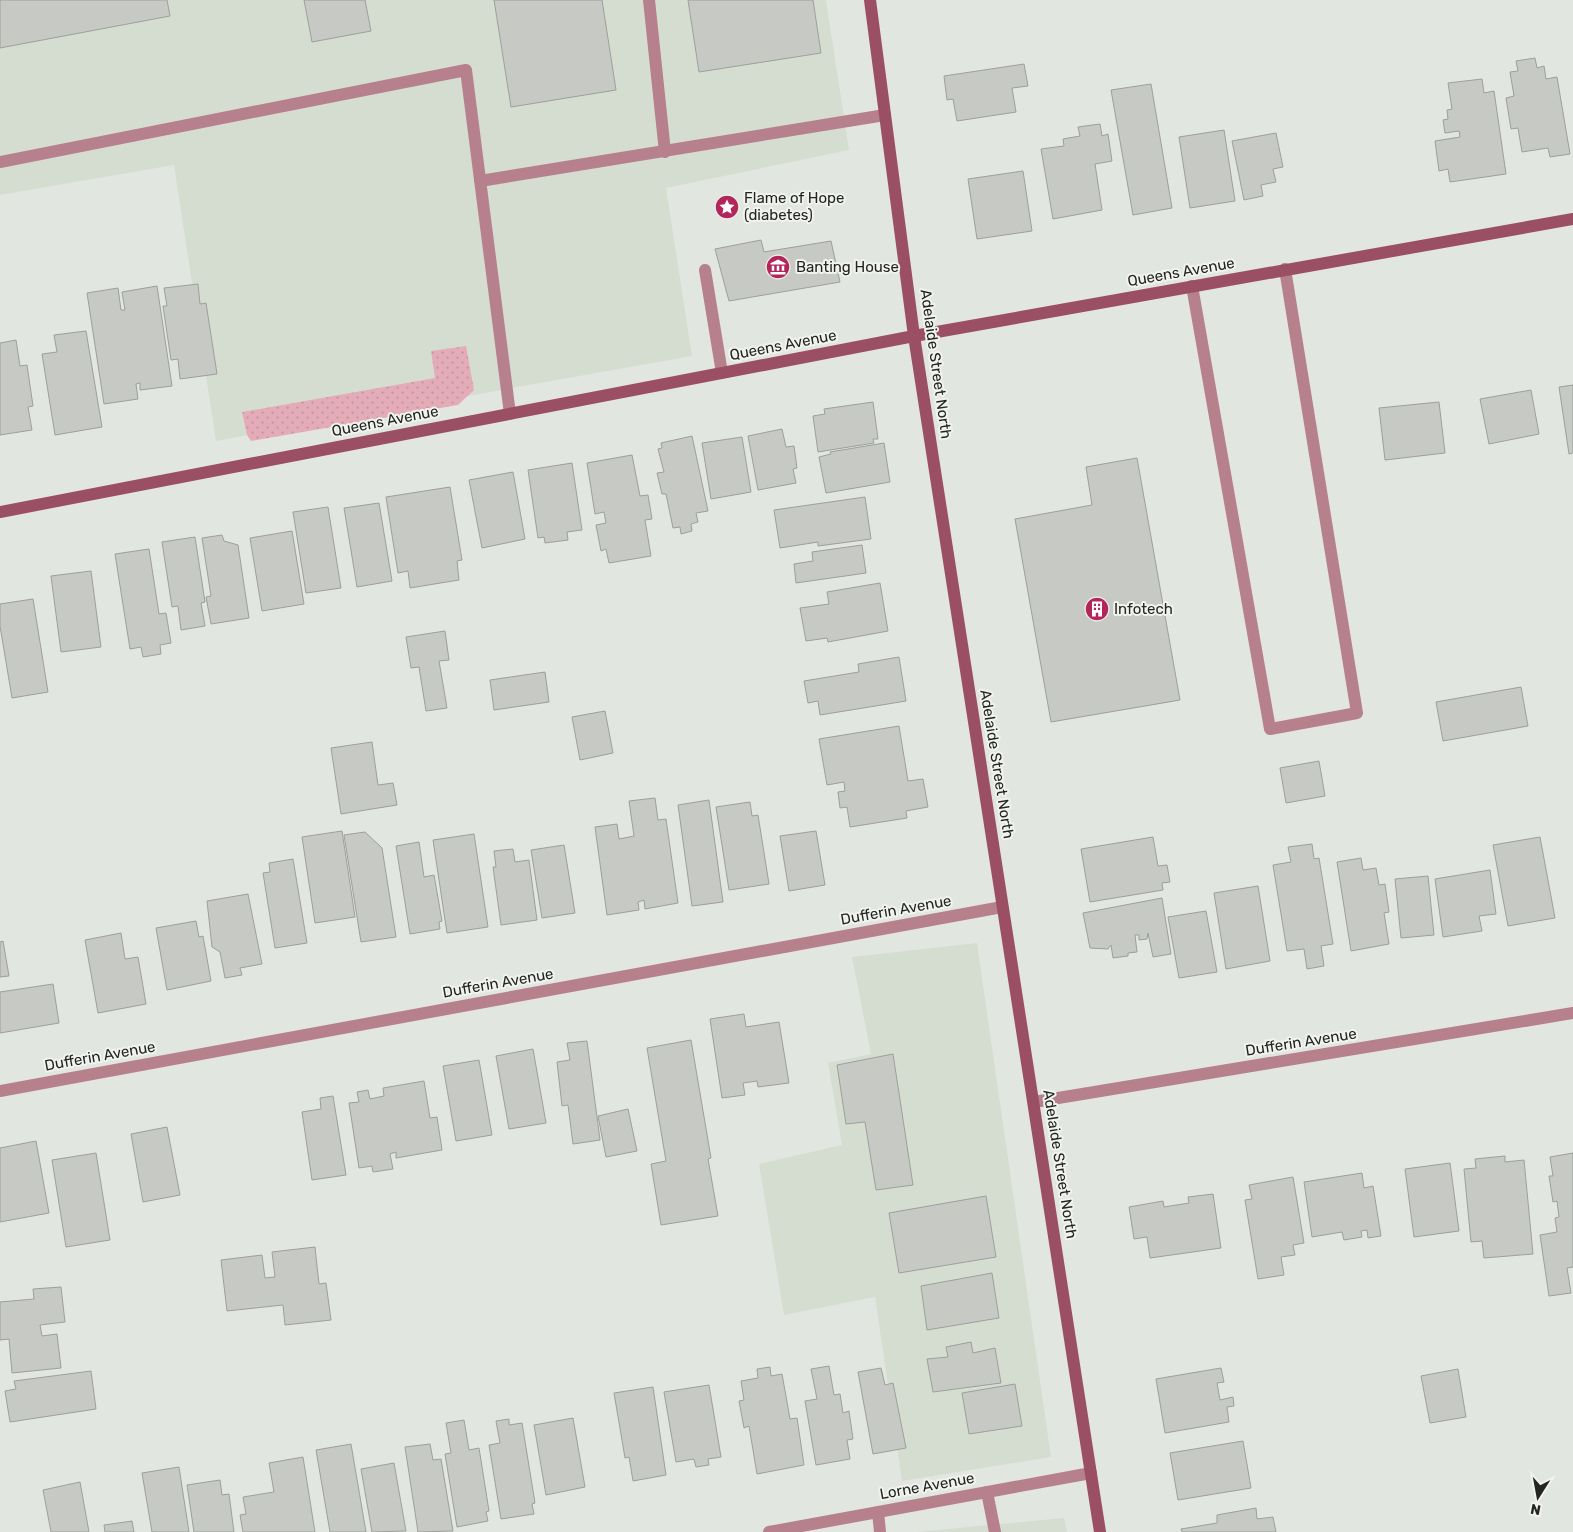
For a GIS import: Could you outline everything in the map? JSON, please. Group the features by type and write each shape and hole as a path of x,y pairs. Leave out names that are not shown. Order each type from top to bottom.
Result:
{"main road":[{"name":"Adelaide Street North","path":"870,0 914,336 1100,1532"},
{"name":"Queens Avenue","path":"0,512 914,336 1573,218"}],"street":[{"path":"649,0 665,152"},
{"path":"0,162 466,70 510,414"},
{"path":"480,181 885,116"},
{"path":"1192,286 1270,729 1357,713 1286,269"},
{"path":"705,270 722,373"},
{"name":"Dufferin Avenue","path":"0,1091 1002,907"},
{"name":"Dufferin Avenue","path":"1034,1102 1573,1013"},
{"name":"Lorne Avenue","path":"769,1532 1091,1473"},
{"path":"987,1492 995,1532"},
{"path":"878,1512 880,1532"}],"shaded area":[{"path":"0,0 826,0 849,150 666,188 692,356 216,441 174,165 0,195"},
{"path":"466,346 474,390 458,405 251,441 247,435 242,412 435,378 431,351"},
{"path":"977,943 1051,1457 902,1481 875,1297 784,1315 759,1164 842,1145 828,1063 871,1054 852,957"},
{"path":"1064,1518 1067,1532 916,1532"}],"building":[{"path":"0,0 167,0 170,16 0,48"},
{"path":"304,0 365,0 371,31 312,42"},
{"path":"494,0 602,0 616,90 511,107"},
{"path":"688,0 813,0 821,53 699,72"},
{"path":"1535,58 1537,68 1544,66 1546,79 1557,77 1570,154 1550,157 1548,148 1522,152 1518,128 1511,129 1506,98 1514,96 1510,72 1518,71 1516,61"},
{"path":"1024,64 1028,86 1012,88 1016,112 957,121 953,99 947,100 944,76"},
{"path":"1482,79 1484,93 1494,91 1506,174 1450,182 1448,169 1439,171 1435,141 1460,137 1459,131 1445,133 1443,120 1448,119 1447,110 1452,109 1448,83"},
{"path":"1151,84 1172,208 1133,215 1111,90"},
{"path":"1100,124 1102,136 1108,134 1112,161 1095,164 1102,210 1053,219 1041,149 1064,146 1063,139 1080,136 1078,127"},
{"path":"1224,130 1235,201 1190,208 1179,137"},
{"path":"1276,133 1283,167 1273,169 1276,182 1261,185 1263,196 1244,200 1232,141"},
{"path":"1023,171 1032,231 977,239 968,179"},
{"name":"Banting House","path":"761,240 764,252 831,241 840,282 729,301 715,249"},
{"path":"198,284 200,304 206,303 217,374 180,379 178,359 171,360 163,306 167,306 164,288"},
{"path":"157,286 172,386 140,390 140,383 136,384 138,399 104,404 87,293 118,288 121,310 125,310 122,292"},
{"path":"86,331 102,427 55,435 42,354 57,352 54,335"},
{"path":"16,340 20,366 27,365 33,406 28,407 32,430 0,435 0,343"},
{"path":"1573,385 1573,453 1569,454 1559,387"},
{"path":"1531,390 1539,434 1489,444 1480,399"},
{"path":"873,402 878,439 873,439 874,443 818,452 813,416 825,414 824,409"},
{"path":"1439,402 1445,453 1385,460 1379,408"},
{"path":"782,429 786,447 794,446 797,468 793,469 796,483 758,490 748,436"},
{"path":"692,436 708,511 696,513 698,522 691,524 692,531 681,534 680,527 673,528 666,494 662,494 657,473 664,472 658,449 662,448 661,443"},
{"path":"742,437 751,492 711,499 702,443"},
{"path":"884,443 890,482 826,493 819,457 831,454 830,452"},
{"path":"632,455 640,496 648,495 652,519 645,520 651,556 609,563 606,549 601,551 596,525 606,523 604,512 595,514 587,463"},
{"name":"Infotech","path":"1137,458 1180,700 1051,722 1015,519 1092,505 1086,467"},
{"path":"572,463 582,530 567,532 568,540 545,543 544,537 538,538 528,470"},
{"path":"513,472 525,539 482,548 469,480"},
{"path":"450,487 462,560 457,561 459,580 410,588 408,571 398,573 386,497"},
{"path":"865,497 871,539 818,546 818,542 780,548 774,510"},
{"path":"379,503 392,581 357,587 344,508"},
{"path":"328,507 341,588 306,593 293,512"},
{"path":"292,531 304,604 262,611 250,538"},
{"path":"222,535 224,541 238,545 249,618 211,624 206,597 211,596 202,538"},
{"path":"195,537 205,602 201,603 205,626 181,630 178,606 172,607 162,542"},
{"path":"862,545 866,573 796,583 794,564 813,561 812,552"},
{"path":"149,549 159,614 166,613 171,643 160,645 161,654 143,657 141,647 130,649 115,554"},
{"path":"91,571 101,647 61,652 51,576"},
{"path":"880,583 888,631 828,642 827,638 806,641 800,608 829,604 827,592"},
{"path":"33,599 48,692 12,698 0,626 0,604"},
{"path":"445,631 449,660 439,661 447,708 426,711 419,667 411,668 406,637"},
{"path":"899,657 906,701 820,715 818,701 808,703 804,681 859,672 858,664"},
{"path":"545,672 549,702 494,710 490,680"},
{"path":"1521,687 1528,726 1443,741 1436,702"},
{"path":"605,711 613,753 580,760 572,717"},
{"path":"899,726 908,781 923,779 928,807 906,811 907,818 850,827 847,807 840,808 838,792 845,791 844,782 827,785 819,739"},
{"path":"372,742 378,785 393,783 397,805 341,814 331,748"},
{"path":"1319,761 1325,796 1286,803 1280,768"},
{"path":"655,798 658,820 666,819 678,903 645,909 644,900 638,902 639,910 607,915 595,827 617,824 619,839 634,836 629,801"},
{"path":"709,800 723,902 692,906 678,805"},
{"path":"750,802 752,816 758,815 769,884 729,890 716,807"},
{"path":"342,831 355,917 315,923 302,837"},
{"path":"816,831 825,885 789,891 780,836"},
{"path":"365,832 382,848 396,937 361,942 344,835"},
{"path":"474,834 488,927 447,933 433,840"},
{"path":"1153,837 1158,866 1167,865 1170,882 1162,883 1163,890 1090,902 1081,849"},
{"path":"1540,837 1555,918 1508,926 1493,845"},
{"path":"419,842 424,877 434,875 442,921 439,922 440,929 410,934 396,846"},
{"path":"1312,844 1314,859 1319,858 1333,944 1321,946 1324,966 1307,969 1304,949 1287,951 1273,865 1291,862 1288,847"},
{"path":"564,845 575,913 542,918 531,850"},
{"path":"513,849 515,862 529,860 537,920 501,925 493,867 496,867 494,851"},
{"path":"1361,858 1363,870 1376,868 1379,885 1385,884 1389,912 1384,913 1389,944 1351,951 1337,862"},
{"path":"293,859 307,943 275,948 263,873 270,872 269,863"},
{"path":"1490,870 1496,914 1479,916 1482,931 1443,937 1435,879"},
{"path":"1428,876 1434,935 1401,938 1395,879"},
{"path":"1258,886 1270,961 1226,969 1214,893"},
{"path":"248,894 262,964 240,968 242,975 225,978 220,952 212,947 207,901"},
{"path":"1162,898 1171,954 1153,957 1148,933 1147,939 1139,940 1139,935 1135,935 1137,952 1128,953 1128,956 1113,958 1111,945 1108,949 1090,948 1083,913"},
{"path":"1206,911 1217,972 1179,978 1168,917"},
{"path":"196,921 199,937 203,936 211,981 167,990 156,928"},
{"path":"121,933 125,959 138,957 146,1004 98,1013 85,940"},
{"path":"3,941 9,976 0,977 0,942"},
{"path":"53,984 59,1023 0,1033 0,992"},
{"path":"744,1014 746,1027 779,1022 789,1083 758,1087 757,1081 743,1083 745,1095 722,1098 710,1019"},
{"path":"691,1040 711,1158 708,1159 718,1216 661,1225 651,1164 666,1161 647,1048"},
{"path":"587,1041 600,1140 573,1144 568,1105 562,1106 557,1062 570,1060 567,1043"},
{"path":"533,1049 546,1123 509,1129 496,1056"},
{"path":"893,1054 913,1185 876,1190 865,1122 846,1124 837,1065"},
{"path":"479,1060 492,1135 456,1141 443,1066"},
{"path":"424,1081 430,1118 437,1117 442,1150 396,1158 396,1152 390,1154 393,1169 373,1172 372,1166 359,1168 349,1103 359,1102 357,1092 368,1090 370,1099 384,1096 383,1088"},
{"path":"333,1096 346,1175 312,1180 302,1112 321,1109 320,1098"},
{"path":"628,1109 637,1151 606,1157 598,1116"},
{"path":"167,1127 180,1195 143,1202 131,1134"},
{"path":"36,1141 49,1213 0,1222 0,1148"},
{"path":"96,1153 110,1240 66,1247 52,1160"},
{"path":"1573,1153 1573,1267 1567,1268 1571,1293 1549,1296 1540,1235 1557,1232 1555,1218 1559,1217 1557,1201 1553,1202 1549,1176 1553,1176 1550,1157"},
{"path":"1505,1156 1505,1162 1524,1160 1533,1254 1484,1258 1482,1241 1471,1242 1464,1169 1476,1168 1475,1159"},
{"path":"1450,1163 1459,1231 1414,1237 1405,1169"},
{"path":"1362,1173 1364,1188 1373,1186 1381,1236 1368,1238 1367,1230 1361,1231 1362,1237 1344,1240 1342,1232 1312,1237 1304,1182"},
{"path":"1293,1177 1304,1243 1293,1245 1295,1255 1281,1257 1284,1275 1258,1279 1245,1200 1252,1199 1249,1185"},
{"path":"1213,1194 1221,1248 1150,1258 1147,1237 1134,1239 1129,1207 1163,1201 1164,1207 1189,1203 1188,1197"},
{"path":"986,1196 996,1257 899,1273 889,1213"},
{"path":"315,1247 319,1284 326,1283 331,1320 285,1325 283,1305 227,1311 221,1260 262,1255 265,1278 275,1277 272,1252"},
{"path":"992,1273 999,1318 927,1330 921,1286"},
{"path":"61,1287 65,1322 40,1325 42,1336 57,1334 61,1368 12,1373 9,1339 0,1340 0,1302 34,1299 33,1289"},
{"path":"971,1342 973,1353 995,1348 1001,1383 933,1392 927,1359 948,1357 946,1347"},
{"path":"829,1366 834,1395 840,1394 843,1413 849,1411 853,1439 847,1440 850,1459 816,1465 805,1401 817,1399 811,1369"},
{"path":"770,1367 771,1376 782,1374 790,1419 797,1418 804,1465 757,1474 749,1426 744,1428 739,1401 744,1400 741,1381 758,1378 757,1369"},
{"path":"881,1368 885,1385 893,1383 906,1448 873,1454 858,1372"},
{"path":"1221,1368 1224,1382 1217,1383 1220,1400 1233,1397 1234,1406 1227,1407 1229,1422 1165,1433 1156,1379"},
{"path":"1458,1369 1466,1417 1430,1423 1421,1376"},
{"path":"91,1371 96,1409 10,1422 5,1391 16,1389 14,1381"},
{"path":"1015,1384 1022,1426 969,1434 962,1393"},
{"path":"709,1385 721,1457 708,1459 709,1465 696,1467 694,1459 676,1462 664,1392"},
{"path":"653,1387 666,1475 633,1481 629,1457 625,1458 614,1393"},
{"path":"573,1418 585,1487 546,1495 534,1425"},
{"path":"509,1419 509,1425 522,1423 535,1503 532,1504 534,1514 501,1519 489,1445 500,1443 496,1421"},
{"path":"464,1420 469,1450 479,1448 489,1511 486,1512 488,1521 457,1527 445,1454 451,1453 446,1423"},
{"path":"1243,1441 1251,1488 1178,1500 1170,1453"},
{"path":"351,1444 366,1532 330,1532 316,1450"},
{"path":"430,1444 433,1460 441,1459 453,1531 418,1532 405,1447"},
{"path":"303,1457 315,1532 243,1532 240,1515 246,1514 243,1497 274,1492 269,1463"},
{"path":"394,1463 406,1531 372,1532 361,1469"},
{"path":"179,1467 189,1532 152,1532 142,1473"},
{"path":"220,1480 222,1495 229,1494 234,1532 194,1532 187,1485"},
{"path":"80,1482 89,1532 51,1532 43,1490"},
{"path":"1256,1508 1257,1519 1273,1517 1276,1532 1182,1532 1181,1529 1217,1523 1217,1515"},
{"path":"132,1521 134,1532 105,1532 104,1525"}],"place":[{"name":"Flame of Hope (diabetes)","path":"727,207"},
{"name":"Banting House","path":"778,267"},
{"name":"Infotech","path":"1097,609"}]}
